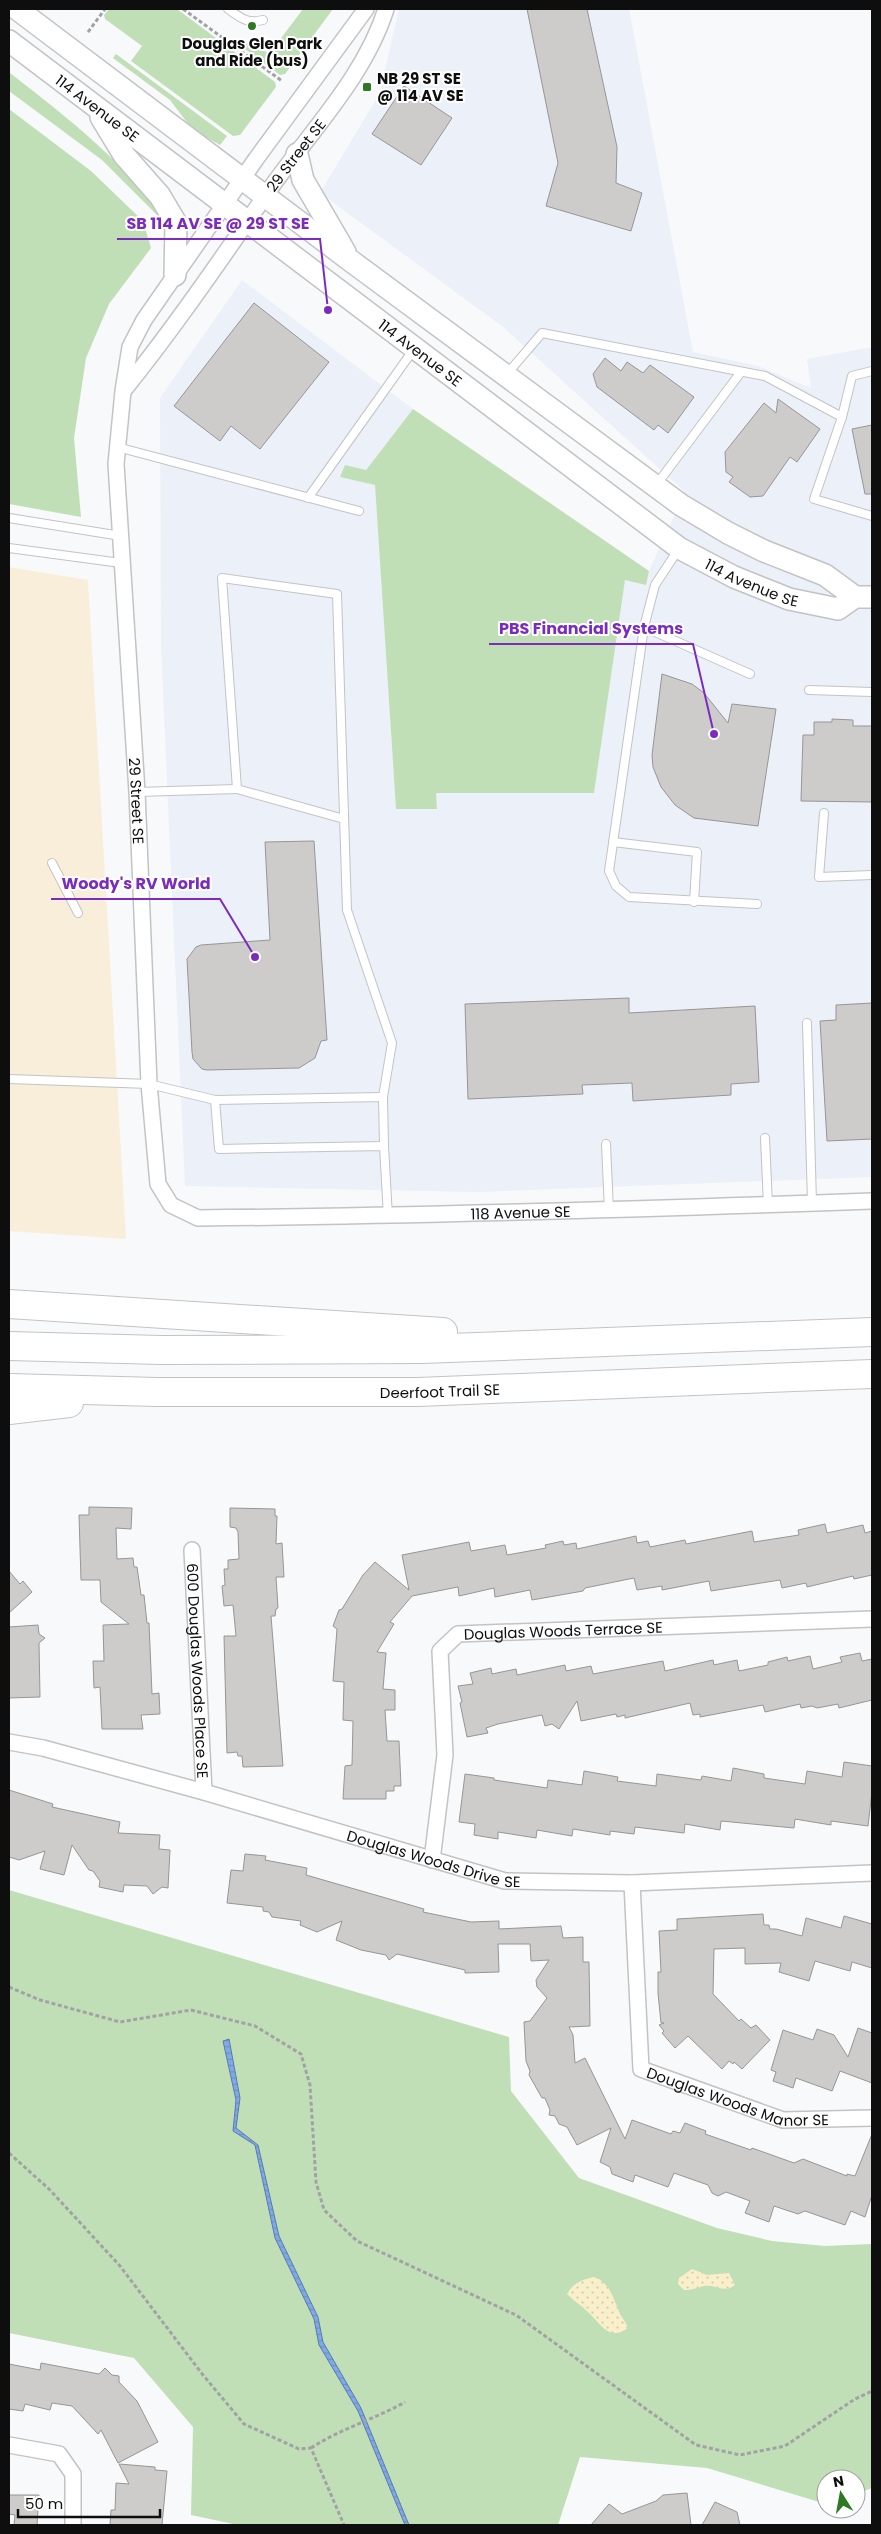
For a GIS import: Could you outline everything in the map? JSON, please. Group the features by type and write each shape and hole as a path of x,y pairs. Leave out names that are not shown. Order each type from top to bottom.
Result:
{"highway":[{"path":"9,1304 622,1342"},
{"path":"9,1346 161,1350 422,1349 872,1332"},
{"name":"Deerfoot Trail SE","path":"9,1388 156,1392 418,1392 872,1374"},
{"path":"9,1410 156,1392"}],"main road":[{"name":"114 Avenue SE","path":"17,9 242,180 656,486 728,533 764,551 825,575 863,597"},
{"name":"114 Avenue SE","path":"9,41 679,548 734,577 789,599 838,608 863,597"},
{"path":"96,108 124,155 160,196 176,223 175,274"},
{"path":"297,154 303,180 351,261"}],"street":[{"name":"29 Street SE","path":"171,1205 158,1184 149,1084 137,792 120,536 116,447 130,347 144,320 175,274 366,9"},
{"name":"29 Street SE","path":"123,391 161,344 370,51 386,9"},
{"name":"118 Avenue SE","path":"171,1205 198,1218 609,1211 872,1201"},
{"name":"600 Douglas Woods Place SE","path":"192,1550 204,1792"},
{"name":"Douglas Woods Terrace SE","path":"432,1860 445,1755 440,1651 458,1634 872,1619"},
{"name":"Douglas Woods Drive SE","path":"9,1742 43,1748 204,1792 505,1881 632,1883 872,1873"},
{"name":"Douglas Woods Manor SE","path":"632,1883 641,2069 783,2120 872,2118"},
{"path":"9,2445 59,2454 73,2474 73,2525"}],"lane":[{"path":"228,9 245,21 263,20"},
{"path":"505,375 542,333 765,376 842,417"},
{"path":"308,498 415,348"},
{"path":"872,371 852,376 842,417 814,499 872,516"},
{"path":"656,486 741,372"},
{"path":"116,447 359,511"},
{"path":"9,518 120,536"},
{"path":"9,548 122,563"},
{"path":"679,548 656,585 644,627 609,871 616,886 629,897 758,904"},
{"path":"237,789 222,578 337,594 347,910 392,1043 383,1096 388,1216"},
{"path":"644,627 750,674"},
{"path":"809,690 872,692"},
{"path":"137,792 237,789 344,820"},
{"path":"824,812 819,877 872,875"},
{"path":"613,842 697,852 694,902"},
{"path":"52,863 78,913"},
{"path":"807,1023 812,1203"},
{"path":"9,1079 149,1084 215,1100 383,1096"},
{"path":"215,1100 219,1149 384,1146"},
{"path":"765,1138 768,1205"},
{"path":"606,1144 609,1211"}],"path":[{"path":"88,32 105,9"},
{"path":"183,9 282,81"},
{"path":"9,1987 40,2000 120,2022 191,2010 255,2026 301,2054 310,2085 316,2182 324,2210 357,2241 516,2315 696,2445 740,2455 785,2446 855,2399 872,2391"},
{"path":"9,2153 50,2190 120,2266 203,2375 244,2424 299,2449 311,2448 327,2438 385,2413 405,2402"},
{"path":"311,2448 344,2525"}],"shaded area":[{"path":"399,9 629,9 693,352 758,366 811,388 807,359 872,347 872,1177 478,1192 185,1186 161,646 160,398 242,280 413,409 366,470 341,477 375,485 396,808 437,808 436,793 594,793 625,580 646,584 649,571 685,492 502,326 320,193 380,93"},
{"path":"9,567 88,580 126,1239 9,1231"}],"green space":[{"path":"109,9 177,9 275,82 276,87 240,135 233,136 131,61 142,46 105,19 104,15"},
{"path":"303,9 333,9 285,74 280,75 237,43 253,43 269,54"},
{"path":"116,54 227,136 220,145 192,129 170,100 113,58"},
{"path":"10,73 74,124 115,161 151,202 166,224 102,160 9,91"},
{"path":"9,109 91,171 143,221 151,248 109,304 86,358 74,438 81,517 9,504"},
{"path":"413,409 649,571 646,585 625,580 594,793 436,793 437,809 396,809 375,485 340,477 345,465 366,470"},
{"path":"9,1890 509,2037 511,2091 579,2178 717,2228 772,2241 825,2246 872,2244 872,2488 866,2490 866,2469 816,2469 816,2501 707,2468 580,2457 558,2525 238,2525 191,2515 193,2427 134,2358 9,2333"}],"sand":[{"path":"692,2269 707,2275 729,2273 735,2285 727,2289 704,2286 684,2290 678,2284 679,2278"},
{"path":"593,2277 599,2279 607,2286 628,2328 616,2333 606,2330 567,2294 578,2283"}],"water":[{"path":"229,2039 240,2098 236,2128 258,2145 279,2236 318,2317 323,2342 361,2408 409,2525 405,2525 358,2411 319,2345 314,2319 275,2238 255,2145 233,2131 236,2100 223,2041"}],"building":[{"path":"527,9 587,9 617,147 616,183 642,193 631,231 546,206 558,163"},
{"path":"404,86 452,118 421,165 372,134"},
{"path":"254,303 329,362 260,449 231,426 220,441 174,406"},
{"path":"605,358 621,371 627,362 643,373 650,365 694,397 668,433 658,425 654,430 597,387 593,374"},
{"path":"778,399 820,429 797,462 790,457 763,496 750,497 729,482 733,477 726,472 725,452 764,403 776,413"},
{"path":"872,425 872,494 865,494 852,429"},
{"path":"662,674 692,684 704,693 728,723 732,704 776,709 758,826 694,818 675,805 661,787 653,767 652,755"},
{"path":"832,719 853,720 853,726 872,726 872,802 801,801 803,735 814,735 814,722 832,722"},
{"path":"314,841 327,1040 321,1041 315,1058 299,1068 202,1069 193,1059 192,1052 187,959 196,947 201,945 270,940 265,842"},
{"path":"629,998 629,1013 755,1006 759,1082 731,1084 731,1095 633,1101 632,1083 582,1085 583,1094 468,1099 465,1004"},
{"path":"872,1003 872,1139 827,1141 820,1021 836,1020 836,1005"},
{"path":"89,1507 132,1508 131,1529 116,1528 117,1559 133,1558 134,1567 137,1567 141,1595 144,1595 147,1623 149,1623 152,1694 159,1693 160,1714 141,1715 143,1729 102,1729 100,1687 94,1688 93,1661 104,1661 103,1625 129,1624 101,1602 100,1580 81,1580 79,1515 89,1515"},
{"path":"230,1508 275,1509 275,1516 277,1516 276,1544 282,1543 284,1577 276,1577 278,1608 276,1609 275,1616 271,1616 283,1766 243,1767 242,1756 238,1756 237,1752 227,1753 224,1636 236,1636 233,1605 224,1606 222,1586 225,1585 224,1569 228,1569 228,1560 239,1559 238,1532 236,1528 230,1527"},
{"path":"825,1524 827,1533 863,1525 865,1533 872,1531 872,1575 854,1579 853,1576 807,1587 806,1583 782,1588 780,1580 711,1591 709,1581 662,1590 662,1586 637,1590 634,1578 585,1588 583,1591 532,1600 530,1590 495,1597 494,1588 459,1596 458,1587 412,1596 390,1622 394,1624 377,1652 386,1653 383,1689 395,1690 395,1710 385,1710 387,1741 399,1741 401,1786 394,1786 394,1791 386,1791 386,1799 343,1799 345,1766 352,1765 353,1721 343,1720 344,1682 333,1681 337,1629 333,1626 339,1610 342,1609 363,1575 375,1562 409,1590 402,1555 469,1542 471,1551 505,1545 507,1555 546,1548 545,1545 563,1541 564,1545 576,1543 577,1549 636,1536 637,1543 648,1541 650,1547 685,1540 686,1544 752,1531 754,1542 799,1535 798,1530"},
{"path":"9,1571 20,1584 23,1581 32,1592 9,1613"},
{"path":"38,1625 39,1634 45,1638 39,1643 40,1697 9,1698 9,1627"},
{"path":"860,1653 862,1661 872,1659 872,1700 839,1708 838,1704 817,1708 812,1706 801,1708 800,1704 765,1712 763,1705 700,1717 700,1714 693,1715 690,1703 625,1718 625,1715 617,1717 616,1714 581,1721 577,1701 559,1729 552,1724 545,1726 542,1715 498,1724 486,1728 488,1733 467,1737 458,1686 473,1684 470,1673 491,1668 492,1674 516,1669 517,1675 565,1665 566,1671 591,1666 593,1674 663,1661 665,1671 713,1660 714,1665 737,1660 739,1671 768,1665 768,1662 787,1657 788,1661 810,1656 813,1669 842,1662 840,1657"},
{"path":"844,1762 872,1766 872,1792 868,1826 831,1821 831,1825 795,1819 794,1828 721,1821 720,1830 685,1824 684,1833 635,1827 634,1834 610,1831 610,1835 573,1829 572,1836 537,1830 536,1838 498,1832 498,1839 474,1835 475,1824 459,1822 465,1774 547,1788 548,1780 582,1785 584,1771 618,1777 617,1781 656,1786 657,1774 701,1780 702,1776 731,1781 733,1768 764,1774 764,1778 805,1784 807,1771 842,1777"},
{"path":"9,1790 53,1804 52,1807 120,1822 118,1833 160,1835 159,1849 170,1850 168,1888 162,1887 153,1894 147,1886 124,1885 123,1892 99,1887 100,1881 93,1871 89,1870 72,1845 64,1875 40,1869 45,1851 19,1860 9,1857"},
{"path":"245,1854 266,1856 265,1860 307,1868 306,1875 424,1909 423,1912 471,1922 499,1921 499,1929 561,1926 563,1938 583,1937 583,1962 589,1962 590,2026 569,2027 573,2035 575,2063 585,2058 625,2139 632,2120 671,2134 673,2131 680,2133 685,2123 706,2131 705,2134 751,2150 752,2148 794,2163 803,2159 847,2176 847,2174 855,2176 872,2134 872,2195 865,2217 851,2211 845,2225 805,2211 798,2214 774,2206 769,2222 745,2213 750,2201 726,2192 718,2196 712,2193 708,2185 674,2173 668,2187 635,2175 633,2182 612,2174 610,2167 600,2162 611,2128 577,2145 567,2127 559,2124 555,2116 549,2115 550,2110 545,2098 542,2098 529,2075 530,2071 526,2061 524,2022 530,2021 547,1998 537,1987 536,1980 549,1960 531,1961 530,1944 498,1944 499,1972 465,1973 465,1970 397,1954 389,1960 386,1955 361,1950 336,1940 342,1921 317,1932 300,1925 301,1921 272,1917 269,1912 263,1911 263,1907 227,1903 231,1870 243,1871"},
{"path":"763,1914 764,1925 769,1925 770,1929 802,1936 806,1918 841,1928 844,1916 872,1924 872,1968 852,1962 850,1971 815,1961 809,1981 779,1972 781,1963 745,1964 745,1948 714,1949 713,1994 739,2021 741,2019 751,2028 756,2025 770,2040 742,2069 734,2062 733,2064 729,2061 722,2069 688,2036 675,2048 662,2033 664,2031 659,2025 664,2023 661,2023 658,1993 658,1972 661,1972 659,1931 677,1930 677,1919"},
{"path":"858,2028 872,2033 872,2083 840,2071 832,2091 796,2078 793,2088 773,2081 776,2072 771,2070 783,2030 813,2040 817,2029 834,2035 848,2057"},
{"path":"41,2363 99,2374 105,2368 112,2375 119,2376 119,2382 137,2401 158,2442 118,2463 101,2430 98,2434 72,2406 52,2403 50,2410 25,2404 23,2411 9,2409 9,2364 40,2370"},
{"path":"119,2464 155,2467 155,2470 167,2471 162,2525 110,2525 111,2510 115,2510 116,2483 129,2484"},
{"path":"687,2493 691,2525 591,2525 609,2504 622,2514 656,2501 663,2495"},
{"path":"9,2495 39,2495 37,2525 14,2525 15,2515 9,2514"},
{"path":"715,2502 737,2512 740,2525 702,2525"}],"place":[{"name":"Douglas Glen Park and Ride (bus)","path":"252,26"},
{"name":"NB 29 ST SE @ 114 AV SE","path":"367,87"},
{"name":"SB 114 AV SE @ 29 ST SE","path":"328,310"},
{"name":"PBS Financial Systems","path":"714,734"},
{"name":"Woody's RV World","path":"255,957"}]}
